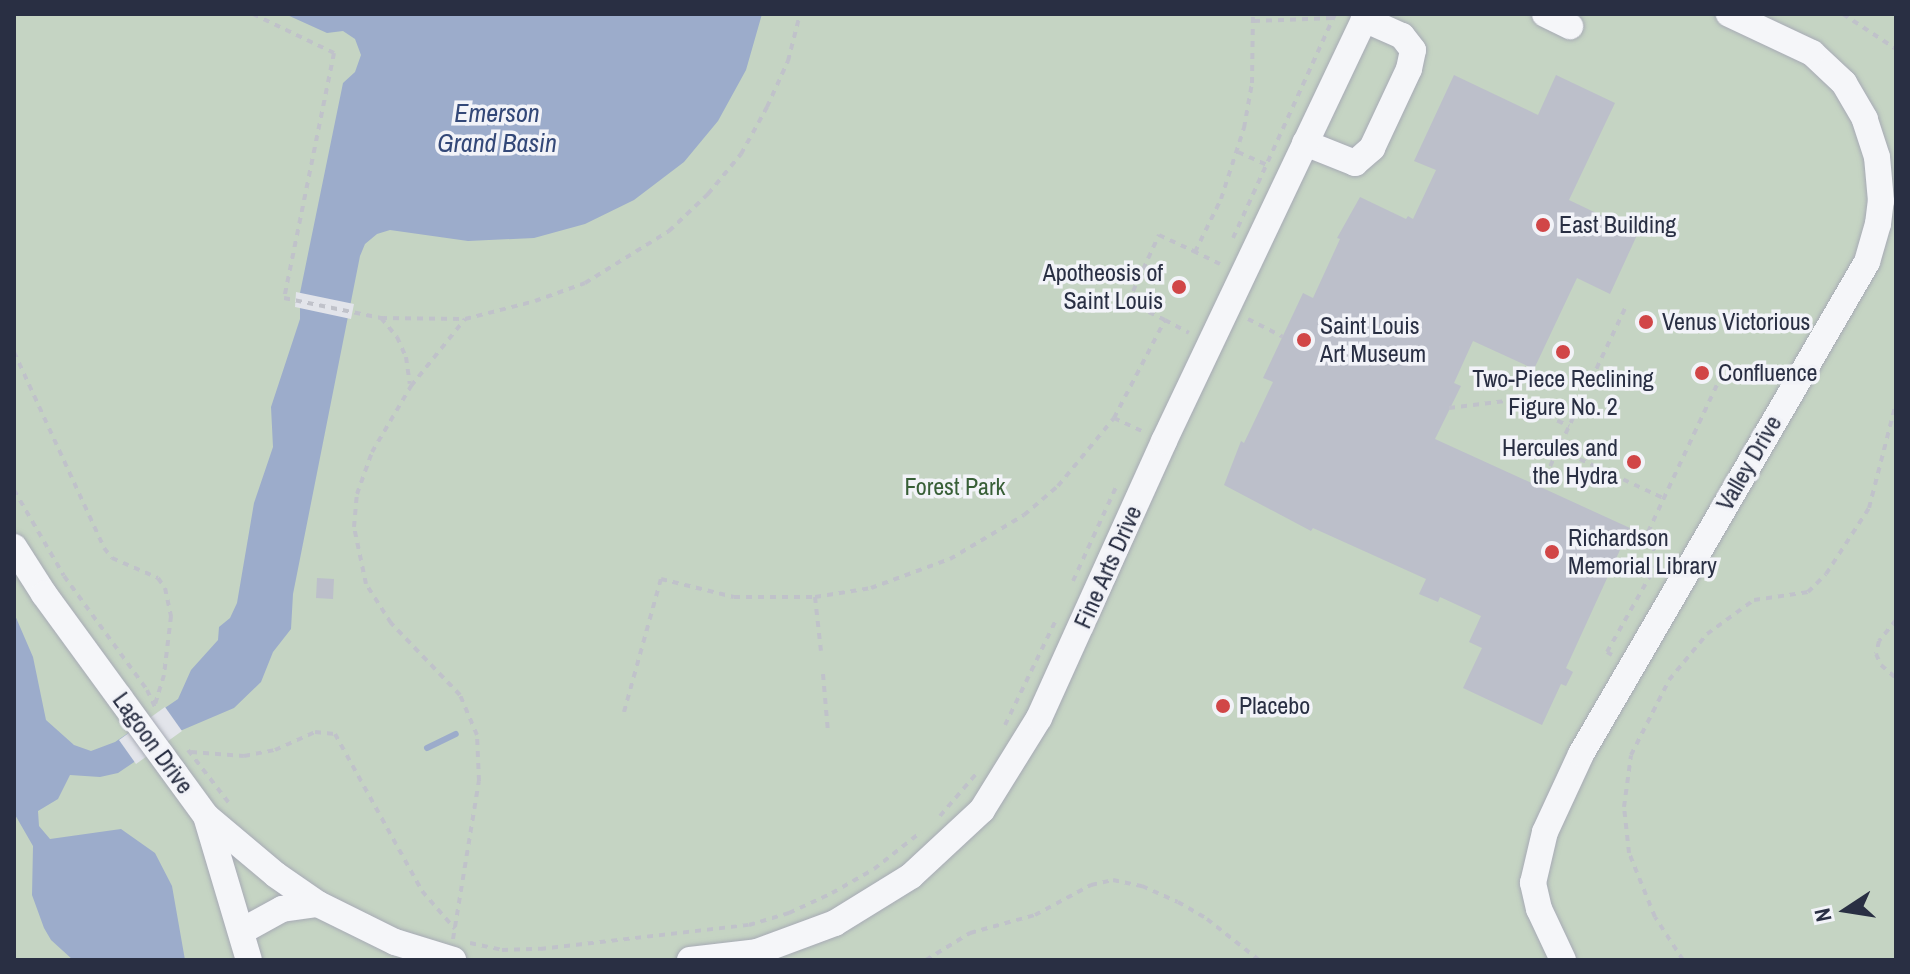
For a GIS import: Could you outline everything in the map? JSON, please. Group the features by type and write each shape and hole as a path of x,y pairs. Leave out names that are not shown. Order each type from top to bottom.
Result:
{"street":[{"path":"1545,14 1570,26"},
{"name":"Valley Drive","path":"1563,960 1535,896 1533,883 1537,857 1581,754 1867,262 1881,201 1873,139 1844,83 1812,53 1729,14"},
{"path":"1305,143 1355,163 1372,148 1409,69 1413,50 1402,36 1366,16"},
{"name":"Fine Arts Drive","path":"690,960 757,952 835,923 911,876 982,810 1039,718 1366,16"},
{"name":"Lagoon Drive","path":"14,547 44,594 206,816 249,960"},
{"path":"206,816 276,875 318,904 395,942 453,960"},
{"path":"242,931 282,909 318,904"}],"path":[{"path":"253,14 334,53 284,298 381,318 465,319 535,301 585,283 669,231 708,194 741,154 788,61 800,14"},
{"path":"1195,252 1238,152 1252,83 1253,14"},
{"path":"1843,14 1896,49"},
{"path":"1254,21 1333,18"},
{"path":"1238,152 1278,170"},
{"path":"1189,333 1128,302 1159,235 1220,264"},
{"path":"1545,477 1627,304"},
{"path":"381,318 397,337 406,357 411,386"},
{"path":"234,811 191,752 244,756 275,750 315,732 335,734 415,881 455,929 479,781 477,735 460,695 391,623 373,599 360,565 354,527 357,494 372,452 411,386 465,319"},
{"path":"1248,319 1283,337"},
{"path":"624,712 661,579 734,597 815,597 893,581 950,559 1024,515 1058,486 1114,418 1165,320"},
{"path":"14,352 104,548 112,558 158,578 165,588 171,616 164,675 155,704 64,576 14,490"},
{"path":"1631,667 1607,652 1658,562 1648,532 1724,370"},
{"path":"1449,408 1514,400 1569,426"},
{"path":"1683,960 1655,917 1629,853 1624,807 1631,755 1669,680 1707,634 1754,600 1808,592 1826,574 1869,508 1896,403"},
{"path":"1114,418 1153,436"},
{"path":"1558,449 1663,498"},
{"path":"815,597 821,651"},
{"path":"998,738 1061,609"},
{"path":"1896,620 1879,641 1876,654 1881,665 1896,678"},
{"path":"823,674 828,732"},
{"path":"440,936 502,950 540,949 724,930 778,917 832,893 883,862 939,816 984,762"},
{"path":"926,960 970,933 1035,915 1091,885 1113,880 1142,886 1178,902 1207,919 1259,960"}],"green space":[{"name":"Forest Park","path":"14,14 1896,14 1896,960 14,960"}],"water":[{"name":"Emerson Grand Basin","path":"285,14 762,14 746,70 718,121 684,162 634,200 585,224 534,238 468,241 390,230 377,234 365,244 360,256 293,594 291,629 273,652 261,682 234,708 180,731 118,773 100,777 70,775 58,799 38,811 39,826 50,839 121,829 155,853 172,886 185,960 73,960 51,940 44,928 32,895 33,846 14,813 14,613 33,657 46,720 74,745 91,751 115,742 178,699 191,670 218,640 219,627 230,618 237,603 254,503 273,447 271,407 300,319 300,293 343,83 355,72 361,55 355,39 343,31 327,33"}],"pier":[{"path":"296,292 354,304 351,319 295,307"},
{"path":"165,707 182,731 136,764 119,740"}],"building":[{"path":"1454,75 1538,115 1556,75 1615,103 1569,200 1638,233 1610,294 1577,278 1534,369 1473,341 1454,383 1461,386 1435,439 1630,528 1566,668 1573,672 1566,686 1561,684 1542,725 1463,688 1482,648 1469,642 1481,616 1440,597 1438,602 1419,594 1426,579 1313,528 1311,531 1224,485 1241,441 1244,443 1273,382 1263,378 1303,293 1313,298 1340,239 1337,238 1360,197 1406,219 1408,216 1413,219 1436,170 1414,161"},
{"path":"317,578 334,579 333,599 316,598"}],"waterway":[{"path":"427,748 456,734"}],"place":[{"name":"East Building","path":"1543,225"},
{"name":"Apotheosis of Saint Louis","path":"1179,287"},
{"name":"Venus Victorious","path":"1646,322"},
{"name":"Saint Louis Art Museum","path":"1304,340"},
{"name":"Two-Piece Reclining Figure No. 2","path":"1563,352"},
{"name":"Confluence","path":"1702,373"},
{"name":"Hercules and the Hydra","path":"1634,462"},
{"name":"Richardson Memorial Library","path":"1552,552"},
{"name":"Placebo","path":"1223,706"}]}
